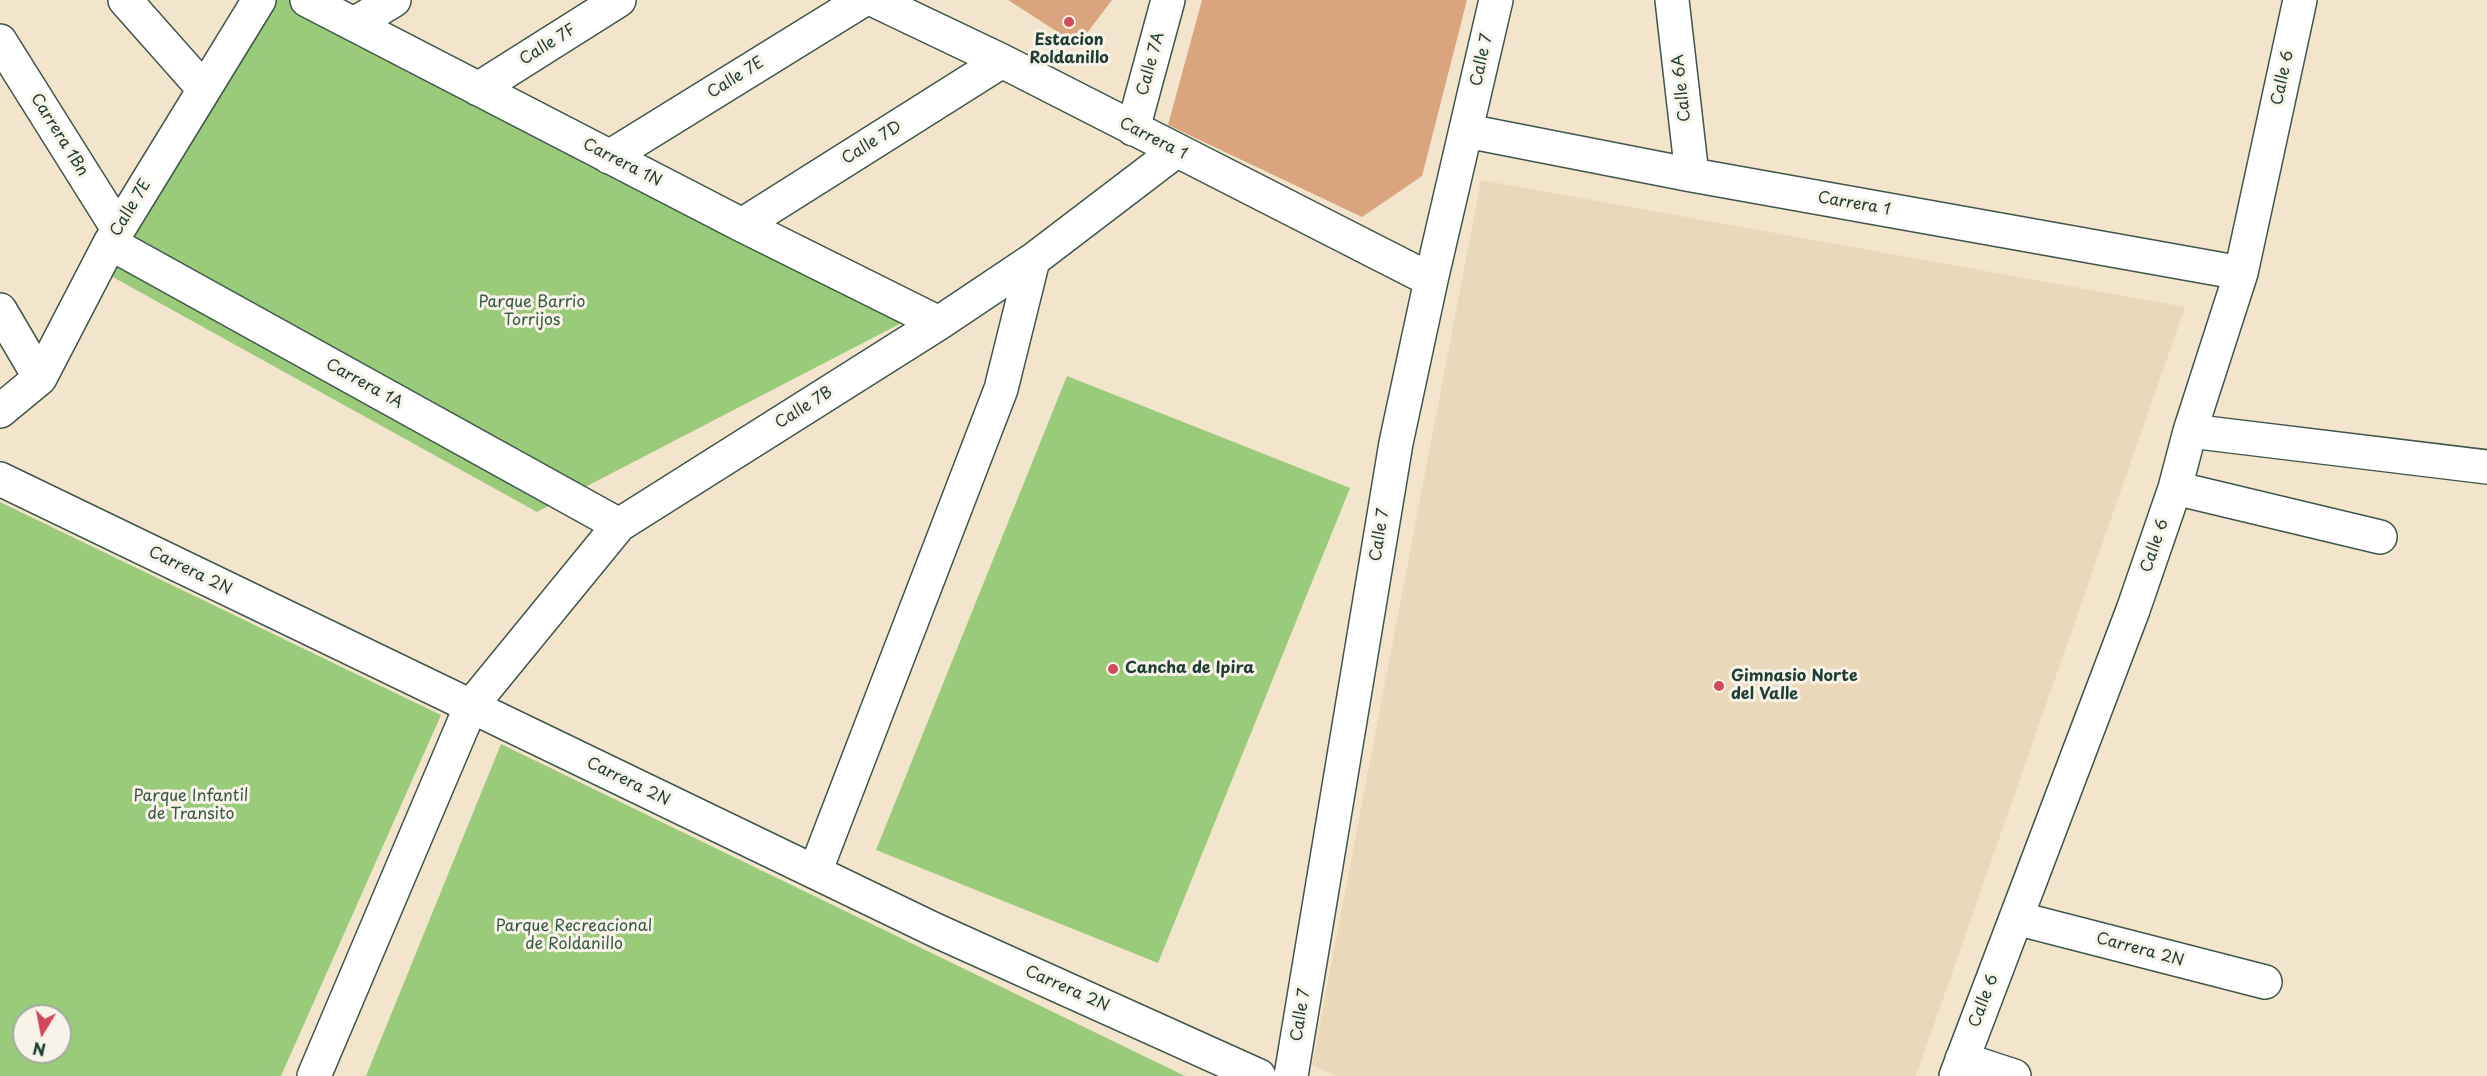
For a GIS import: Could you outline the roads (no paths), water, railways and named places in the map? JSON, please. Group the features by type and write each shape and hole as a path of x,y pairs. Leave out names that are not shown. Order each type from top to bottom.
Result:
{"street":[{"path":"125,0 203,88"},
{"name":"Calle 7E","path":"0,411 40,378 114,236 259,0"},
{"name":"Carrera 1N","path":"307,0 742,225 939,323"},
{"path":"354,24 394,0"},
{"name":"Calle 7F","path":"478,89 619,0"},
{"name":"Calle 7E","path":"609,156 863,0"},
{"name":"Carrera 1","path":"874,0 1002,61 1431,279"},
{"name":"Calle 7A","path":"1133,129 1168,0"},
{"name":"Calle 7","path":"1292,1076 1396,443 1431,279 1496,0"},
{"name":"Calle 6A","path":"1672,0 1692,176"},
{"name":"Calle 6","path":"1959,1067 2133,610 2175,488 2190,431 2241,273 2300,0"},
{"name":"Carrera 1Bn","path":"0,41 114,236"},
{"name":"Calle 7D","path":"742,225 1002,61"},
{"name":"Carrera 1","path":"1467,131 1692,176 2241,273"},
{"name":"Calle 7B","path":"314,1076 471,706 619,525 939,323 1033,260 1176,151"},
{"name":"Carrera 1A","path":"114,236 619,525"},
{"path":"815,872 1001,389 1033,260"},
{"path":"0,309 40,378"},
{"path":"2190,431 2487,467"},
{"name":"Carrera 2N","path":"0,479 935,930 1259,1076"},
{"path":"2175,488 2380,537"},
{"name":"Carrera 2N","path":"2016,918 2265,982"},
{"path":"1959,1067 2014,1076"}],"place":[{"name":"Estacion Roldanillo","path":"1069,22"},
{"name":"Cancha de Ipira","path":"1113,669"},
{"name":"Gimnasio Norte del Valle","path":"1719,686"}],"park label":[{"name":"Parque Barrio Torrijos","path":"532,312"},
{"name":"Parque Infantil de Transito","path":"191,806"},
{"name":"Parque Recreacional de Roldanillo","path":"574,936"}]}
